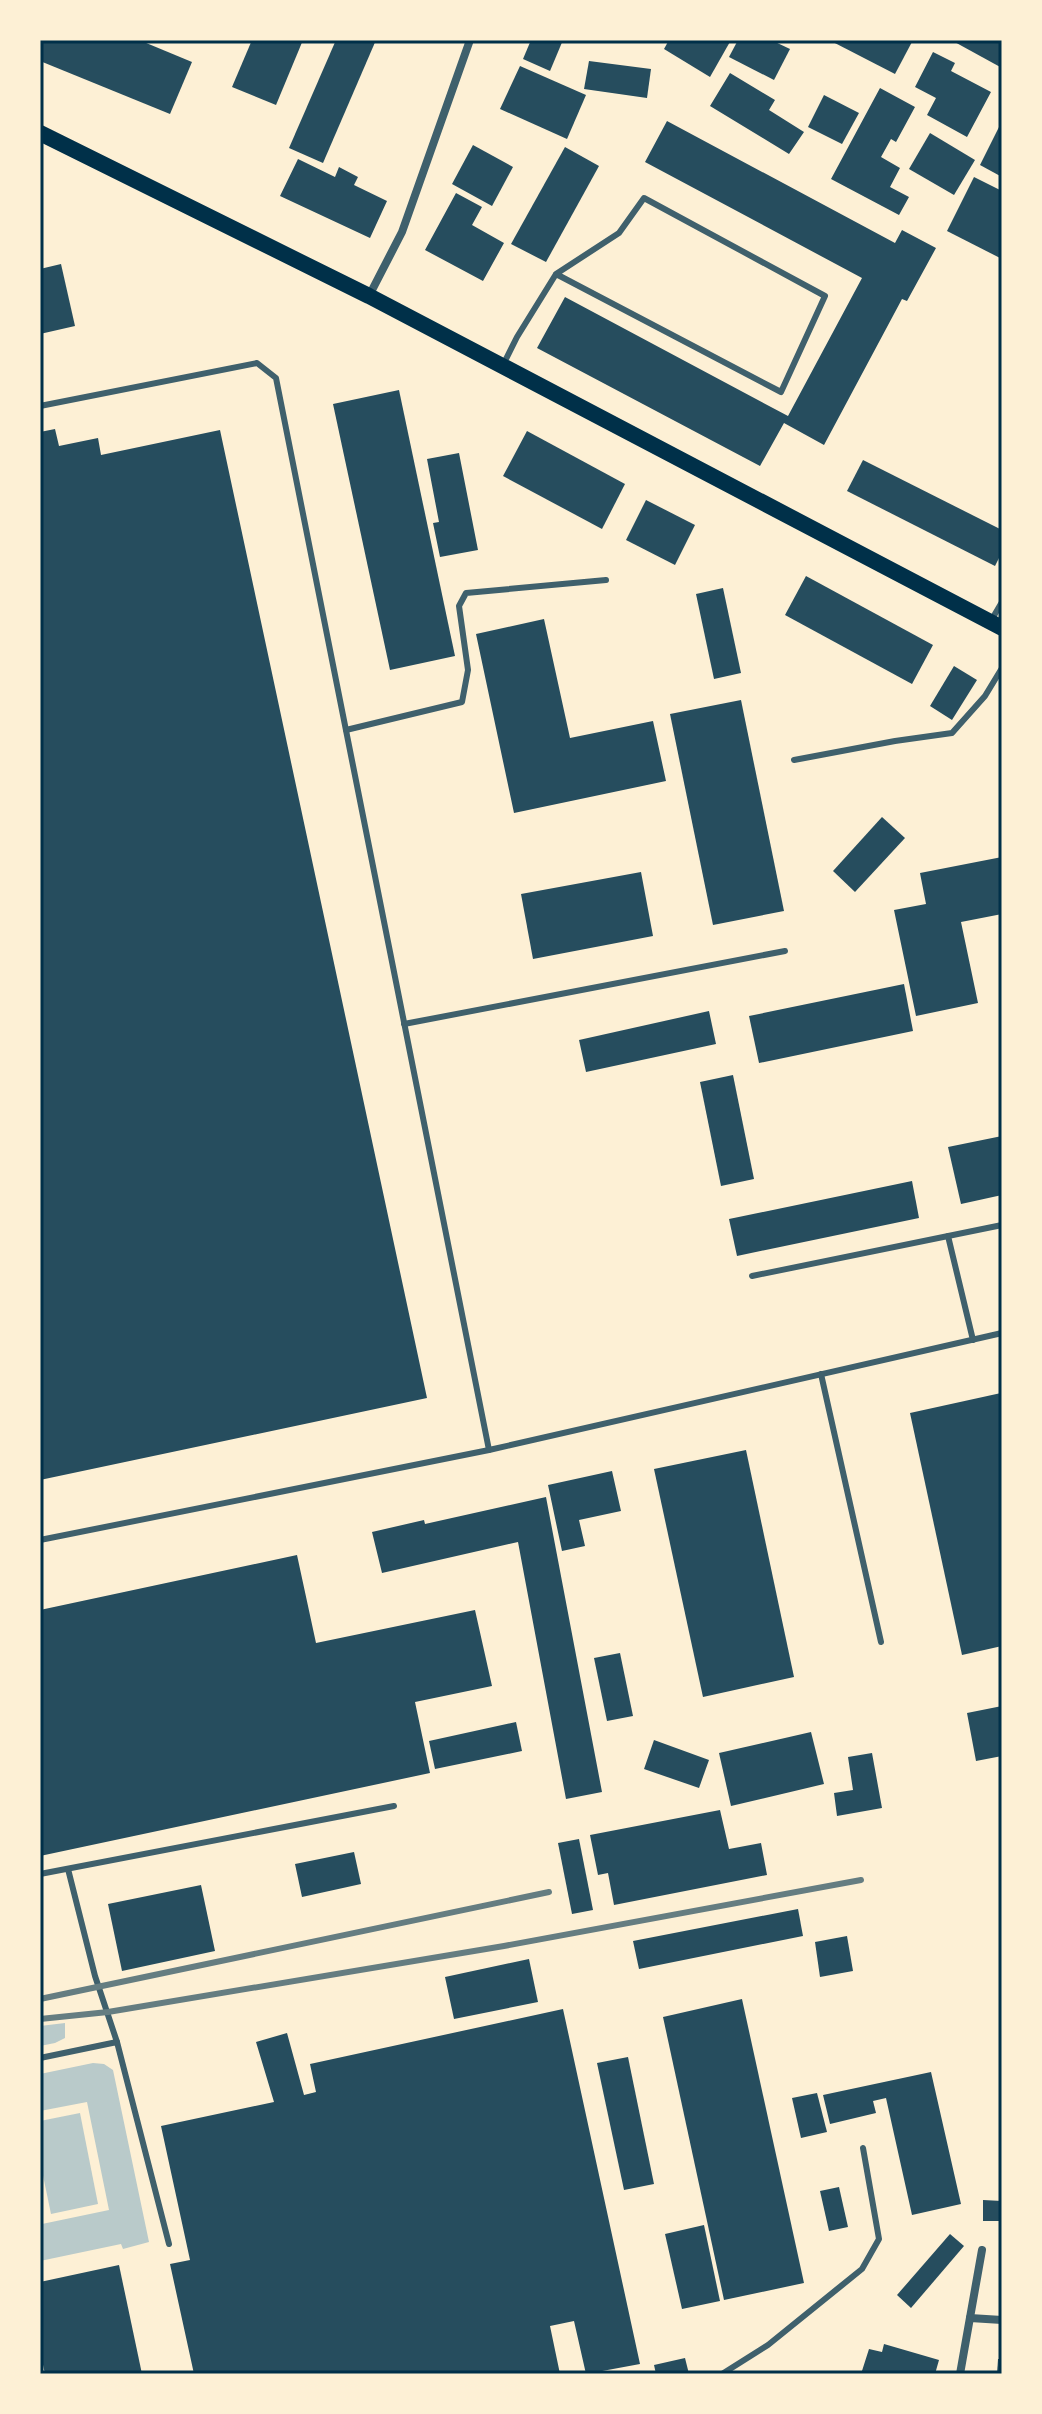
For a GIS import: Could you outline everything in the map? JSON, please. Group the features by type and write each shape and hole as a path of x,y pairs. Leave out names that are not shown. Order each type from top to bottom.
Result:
{"main road":[{"path":"40,133 369,296 996,625"}],"street":[{"path":"369,296 402,232 470,40"},
{"path":"960,2374 982,2250"},
{"path":"970,2318 1002,2320"}],"lane":[{"path":"502,366 556,274 619,233 644,198 825,296 781,392 556,274"},
{"path":"40,406 257,363 276,378 489,1450"},
{"path":"346,730 462,702 468,670 459,606 466,593 606,580"},
{"path":"996,625 1002,602"},
{"path":"794,760 952,733 985,696 1002,668"},
{"path":"404,1024 785,951"},
{"path":"752,1276 1002,1225"},
{"path":"948,1236 973,1340"},
{"path":"40,1540 489,1450 1002,1333"},
{"path":"821,1374 881,1642"},
{"path":"40,1874 394,1806"},
{"path":"68,1869 169,2244"},
{"path":"40,2058 117,2042"},
{"path":"722,2374 768,2345 862,2269 879,2239 863,2148"}],"shaded area":[{"path":"65,2023 65,2038 40,2046 40,2026"},
{"path":"93,2063 104,2064 113,2070 149,2242 123,2249 121,2244 40,2261 40,2217 42,2224 109,2210 87,2102 40,2111 40,2074"},
{"path":"80,2113 98,2204 51,2214 40,2161 40,2121"}],"building":[{"path":"40,40 139,40 192,62 170,114 40,61"},
{"path":"252,40 303,40 276,105 232,87"},
{"path":"336,40 376,40 323,163 289,148"},
{"path":"531,40 563,40 550,71 523,59"},
{"path":"669,40 731,40 710,77 664,49"},
{"path":"738,40 771,40 790,49 774,80 729,57"},
{"path":"829,40 913,40 895,74"},
{"path":"951,40 1002,40 1002,68"},
{"path":"933,52 955,63 951,71 991,92 967,137 927,115 936,98 915,87"},
{"path":"589,61 651,69 647,98 584,89"},
{"path":"520,66 586,95 567,139 500,109"},
{"path":"730,73 775,100 769,110 804,132 789,154 710,106"},
{"path":"880,88 915,107 896,142 891,139 881,157 900,168 890,187 909,197 899,215 831,179"},
{"path":"824,95 859,113 842,144 808,127"},
{"path":"667,121 895,243 902,230 936,248 907,301 902,299 824,445 784,423 760,466 537,348 565,297 788,416 862,278 645,162"},
{"path":"1002,121 1002,177 980,165"},
{"path":"930,133 975,160 954,195 909,169"},
{"path":"473,145 513,167 492,206 452,184"},
{"path":"565,147 599,166 546,262 511,244"},
{"path":"298,159 335,177 339,167 358,177 354,185 387,201 370,238 280,196"},
{"path":"974,177 1002,191 1002,259 947,231"},
{"path":"456,193 482,207 472,225 504,243 483,281 425,250"},
{"path":"61,264 75,326 40,334 40,269"},
{"path":"399,390 455,656 390,670 333,404"},
{"path":"55,429 59,446 98,438 101,455 220,430 427,1398 40,1480 40,432"},
{"path":"527,431 625,484 602,529 503,476"},
{"path":"459,453 478,550 440,557 433,523 439,522 427,459"},
{"path":"863,460 1002,530 1002,552 995,566 847,491"},
{"path":"646,500 695,525 675,565 626,540"},
{"path":"806,576 933,645 912,684 785,615"},
{"path":"723,588 741,673 714,679 696,594"},
{"path":"544,619 570,738 653,721 666,781 514,813 476,634"},
{"path":"954,666 977,680 952,720 930,706"},
{"path":"741,700 784,911 713,925 670,714"},
{"path":"882,817 905,838 855,892 833,871"},
{"path":"1002,857 1002,914 961,922 978,1003 916,1016 894,910 926,904 920,873"},
{"path":"641,872 653,936 533,959 521,894"},
{"path":"904,984 913,1031 759,1063 749,1016"},
{"path":"709,1011 716,1044 586,1072 579,1040"},
{"path":"733,1075 754,1179 721,1186 700,1082"},
{"path":"1002,1136 1002,1195 961,1204 948,1147"},
{"path":"912,1181 919,1218 737,1256 729,1219"},
{"path":"1001,1393 1002,1646 962,1655 910,1413"},
{"path":"746,1450 794,1677 703,1697 654,1469"},
{"path":"612,1471 621,1511 579,1520 585,1546 562,1551 548,1485"},
{"path":"546,1497 602,1792 566,1799 518,1542 382,1573 372,1532 424,1520 425,1524"},
{"path":"297,1555 316,1643 475,1610 492,1686 415,1702 430,1773 40,1856 40,1610"},
{"path":"620,1653 633,1716 607,1721 594,1658"},
{"path":"1002,1706 1002,1756 976,1761 967,1713"},
{"path":"516,1722 522,1751 435,1769 429,1741"},
{"path":"811,1732 824,1784 731,1806 719,1753"},
{"path":"654,1740 709,1760 699,1788 644,1769"},
{"path":"872,1753 882,1808 837,1816 834,1793 853,1790 848,1757"},
{"path":"720,1810 729,1849 761,1843 767,1875 614,1905 608,1873 598,1875 590,1835"},
{"path":"579,1839 593,1910 572,1914 558,1843"},
{"path":"354,1852 361,1884 302,1897 295,1864"},
{"path":"201,1885 215,1951 122,1971 108,1904"},
{"path":"798,1909 803,1936 639,1969 633,1941"},
{"path":"847,1936 853,1971 820,1977 815,1942"},
{"path":"529,1959 538,2002 454,2019 445,1977"},
{"path":"742,1999 804,2283 724,2300 663,2017"},
{"path":"563,2009 640,2364 586,2374 574,2321 550,2326 560,2374 194,2374 170,2264 190,2260 161,2126 274,2102 256,2042 287,2033 304,2095 316,2092 310,2064"},
{"path":"628,2057 654,2184 624,2190 597,2063"},
{"path":"931,2072 961,2204 912,2215 886,2098 873,2101 876,2113 830,2124 823,2095"},
{"path":"817,2093 827,2132 801,2138 792,2098"},
{"path":"839,2187 848,2227 829,2231 820,2191"},
{"path":"983,2200 1002,2201 1002,2221 983,2221"},
{"path":"704,2225 720,2301 682,2309 665,2234"},
{"path":"950,2234 964,2246 911,2308 897,2295"},
{"path":"119,2265 142,2374 45,2374 40,2351 40,2282"},
{"path":"884,2344 939,2360 935,2374 861,2374 869,2349 882,2352"},
{"path":"685,2358 689,2374 656,2374 654,2365"},
{"path":"998,2359 1002,2359 1002,2374 997,2374"}],"railway":[{"path":"40,2019 108,2012 504,1946 861,1880"},
{"path":"40,1999 549,1892"}]}
